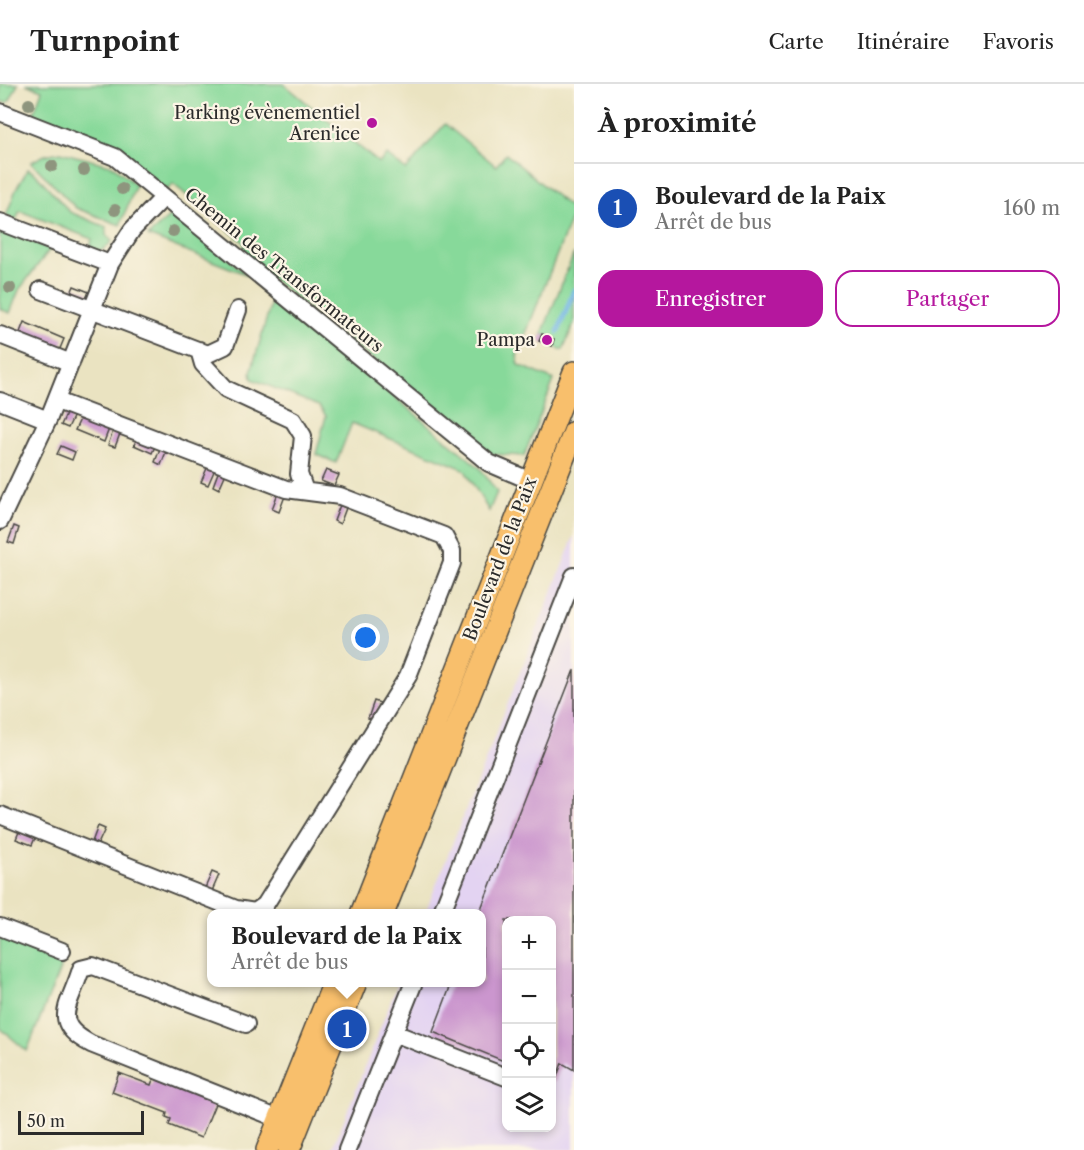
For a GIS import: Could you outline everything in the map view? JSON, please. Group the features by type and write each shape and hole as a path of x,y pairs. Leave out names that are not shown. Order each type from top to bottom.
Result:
{"main road":[{"name":"Boulevard de la Paix","path":"364,909 531,481 573,380"},
{"name":"Boulevard de la Paix","path":"385,909 574,432"},
{"path":"267,1150 332,987"},
{"path":"289,1150 354,987"}],"lane":[{"name":"Chemin des Transformateurs","path":"0,112 115,157 489,463 531,481"},
{"path":"0,521 57,401 110,264 132,230 164,197"},
{"path":"0,222 110,264"},
{"path":"41,290 208,354 225,346 238,310"},
{"path":"0,335 71,363"},
{"path":"199,350 203,364 226,389 293,420 303,436 299,474 304,491"},
{"path":"0,401 48,420"},
{"path":"57,401 286,489 340,496 444,536 452,551 452,563 408,676 265,905 259,909"},
{"path":"443,909 574,576"},
{"path":"0,815 236,909"},
{"path":"0,927 246,1024"},
{"path":"101,966 81,969 64,1018 68,1029 76,1036 279,1119"},
{"path":"347,1150 412,987"},
{"path":"394,1033 502,1075"}],"shaded area":[{"path":"574,536 574,1150 332,1150 396,987 486,987 486,909 427,909"}],"green space":[{"path":"0,84 18,84 6,103 0,101"},
{"path":"26,84 284,84 379,163 387,155 406,170 445,124 496,166 506,154 574,211 517,356 519,365 554,380 524,456 491,454 248,259 243,242 173,184 167,190 118,150 33,115 42,90"},
{"path":"61,152 113,166 136,185 120,225 76,208 31,162 45,155"},
{"path":"28,169 36,174 70,212 106,227 106,235 112,241 110,244 99,252 89,252 92,239 20,211 16,220 6,216 16,189"},
{"path":"169,217 178,218 248,275 148,236"},
{"path":"0,228 50,249 19,290 10,313 0,309"},
{"path":"574,253 574,323 563,350 552,346 554,339 542,334"},
{"path":"273,296 480,468 497,492 489,511 464,469 352,423 336,463 316,454 326,416 319,406 252,379 251,372"},
{"path":"0,934 44,951 62,964 27,1051 0,1028"}],"building":[{"path":"74,286 89,292 86,299 71,293"},
{"path":"24,322 64,339 59,351 19,335"},
{"name":"Pampa","path":"542,334 554,339 552,346 539,341"},
{"path":"68,410 75,413 68,428 61,425"},
{"path":"82,415 110,426 104,442 75,430"},
{"path":"114,428 121,431 115,447 108,445"},
{"path":"138,436 156,444 152,453 134,445"},
{"path":"61,446 75,452 72,460 57,454"},
{"path":"161,446 167,449 161,465 155,462"},
{"path":"208,466 215,469 208,485 201,482"},
{"path":"219,470 226,473 219,489 213,486"},
{"path":"326,470 339,475 334,486 321,481"},
{"path":"278,493 285,496 279,512 272,509"},
{"path":"340,505 346,508 340,524 334,521"},
{"path":"14,526 19,528 14,544 8,542"},
{"path":"574,670 574,1070 562,1063 556,1079 556,916 502,916 502,1060 433,1032 450,987 486,987 486,909 481,909"},
{"path":"374,701 380,703 374,720 368,718"},
{"path":"98,826 105,829 98,844 92,842"},
{"path":"19,832 35,838 32,845 16,839"},
{"path":"212,872 219,875 212,891 205,888"},
{"path":"119,1073 151,1085 154,1077 217,1099 201,1138 169,1125 171,1119 166,1117 167,1113 112,1092"}],"waterway":[{"path":"558,332 574,290"}],"place":[{"name":"Parking évènementiel Aren'ice","path":"372,123"},
{"name":"Pampa","path":"547,340"},
{"name":"Boulevard de la Paix","path":"347,1029"}]}
